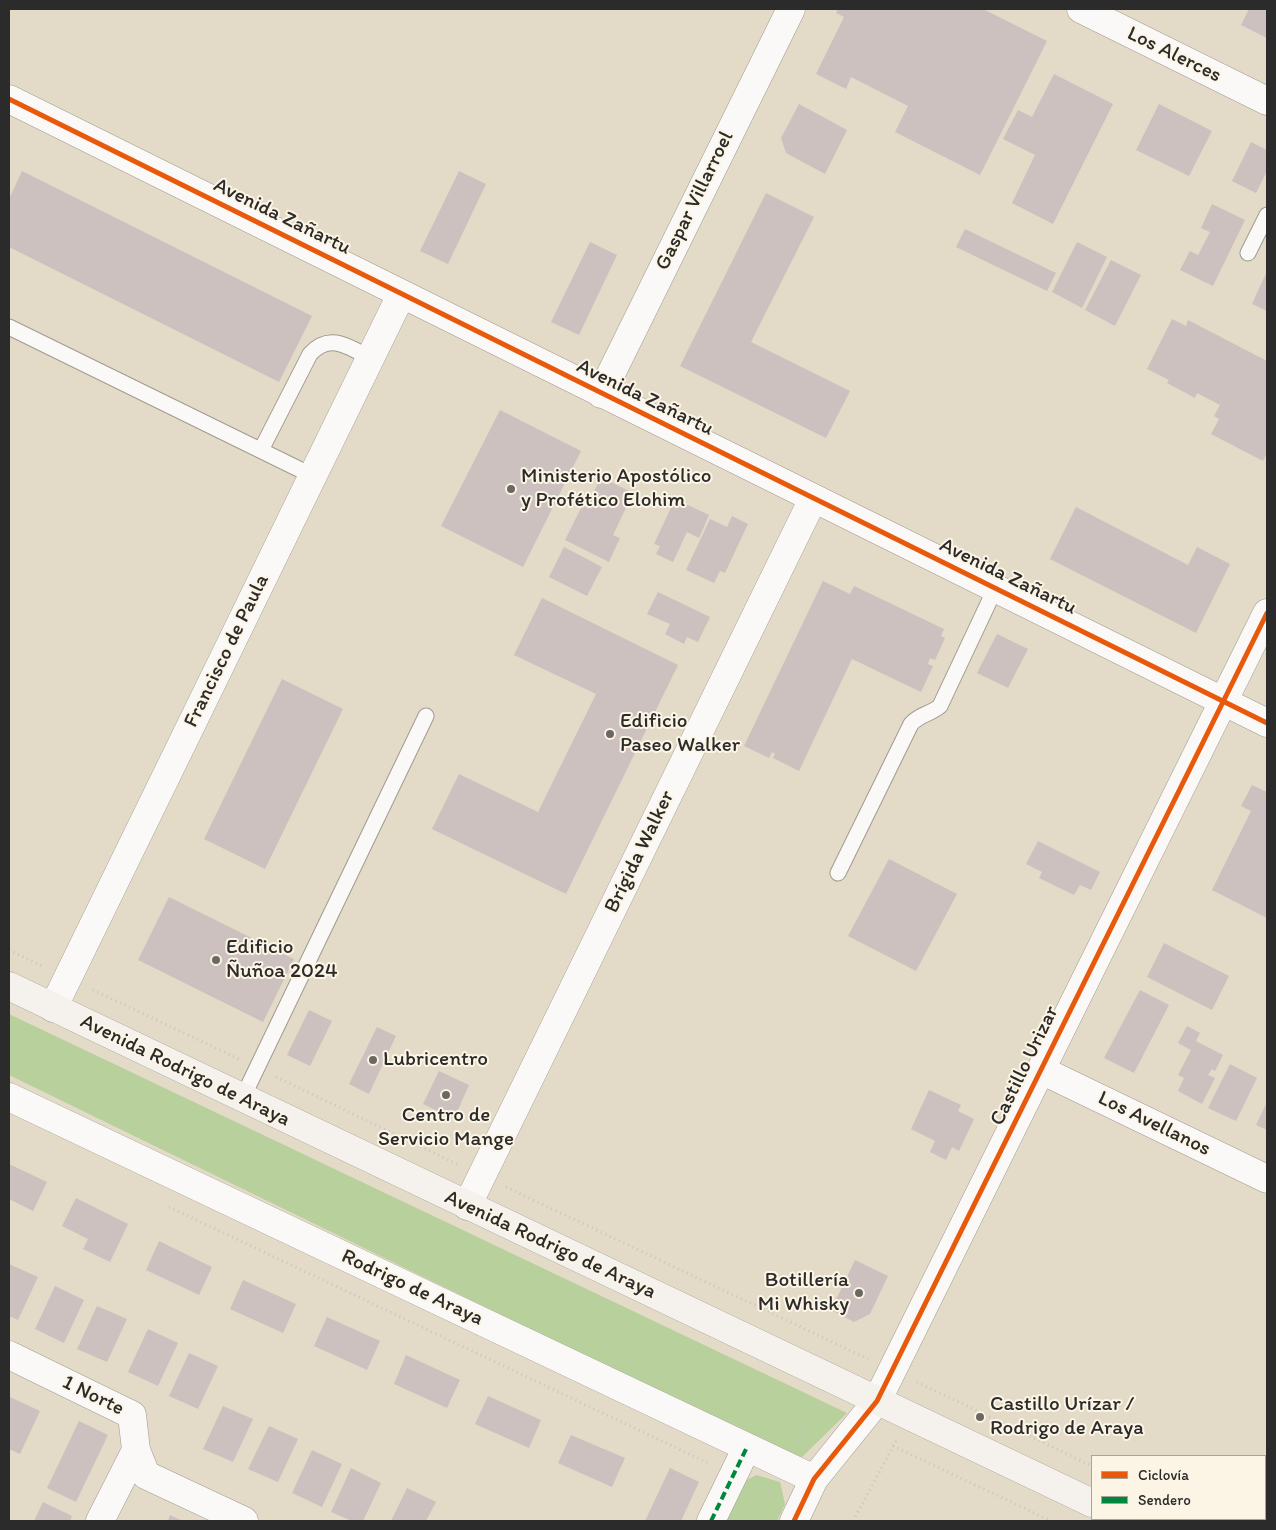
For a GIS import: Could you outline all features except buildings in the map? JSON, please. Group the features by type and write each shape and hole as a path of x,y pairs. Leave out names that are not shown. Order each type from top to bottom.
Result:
{"main road":[{"name":"Avenida Rodrigo de Araya","path":"9,986 242,1099 1091,1503"}],"street":[{"name":"Gaspar Villarroel","path":"601,394 791,9"},
{"name":"Los Alerces","path":"1081,9 1267,101"},
{"name":"Avenida Zañartu","path":"9,99 1267,723"},
{"name":"Francisco de Paula","path":"53,1008 401,295"},
{"name":"Brígida Walker","path":"468,1206 813,499"},
{"name":"Castillo Urizar","path":"797,1514 814,1479 877,1401 1267,613"},
{"name":"Los Avellanos","path":"1041,1070 1267,1179"},
{"name":"Rodrigo de Araya","path":"9,1097 814,1479"},
{"name":"1 Norte","path":"9,1355 132,1415 136,1450 146,1475 244,1521"},
{"path":"711,1521 747,1447"},
{"path":"100,1521 136,1450"}],"lane":[{"path":"1248,252 1267,215"},
{"path":"9,327 313,476"},
{"path":"261,450 310,354 316,348 323,343 340,343 370,358"},
{"path":"838,873 911,724 916,718 930,713 940,706 996,589"},
{"path":"242,1099 426,716"}],"path":[{"path":"9,60 9,65"},
{"path":"9,950 1091,1466"},
{"path":"161,1203 768,1492 797,1514"},
{"path":"768,1492 783,1463 854,1353"},
{"path":"853,1521 893,1446 912,1417 927,1388"},
{"path":"893,1446 1051,1521"}],"green space":[{"path":"9,1014 847,1413 799,1460 9,1075"},
{"path":"756,1475 780,1482 785,1504 777,1521 723,1521 740,1484"}],"marked path":[{"path":"711,1521 747,1447"}],"cycle path":[{"path":"9,99 1267,723"},
{"path":"794,1521 814,1479 877,1401 1267,613"}],"place":[{"name":"Ministerio Apostólico y Profético Elohim","path":"511,489"},
{"name":"Edificio Paseo Walker","path":"610,734"},
{"name":"Edificio Ñuñoa 2024","path":"216,960"},
{"name":"Lubricentro","path":"373,1060"},
{"name":"Centro de Servicio Mange","path":"446,1095"},
{"name":"Botillería Mi Whisky","path":"859,1293"},
{"name":"Castillo Urízar / Rodrigo de Araya","path":"980,1417"}]}
